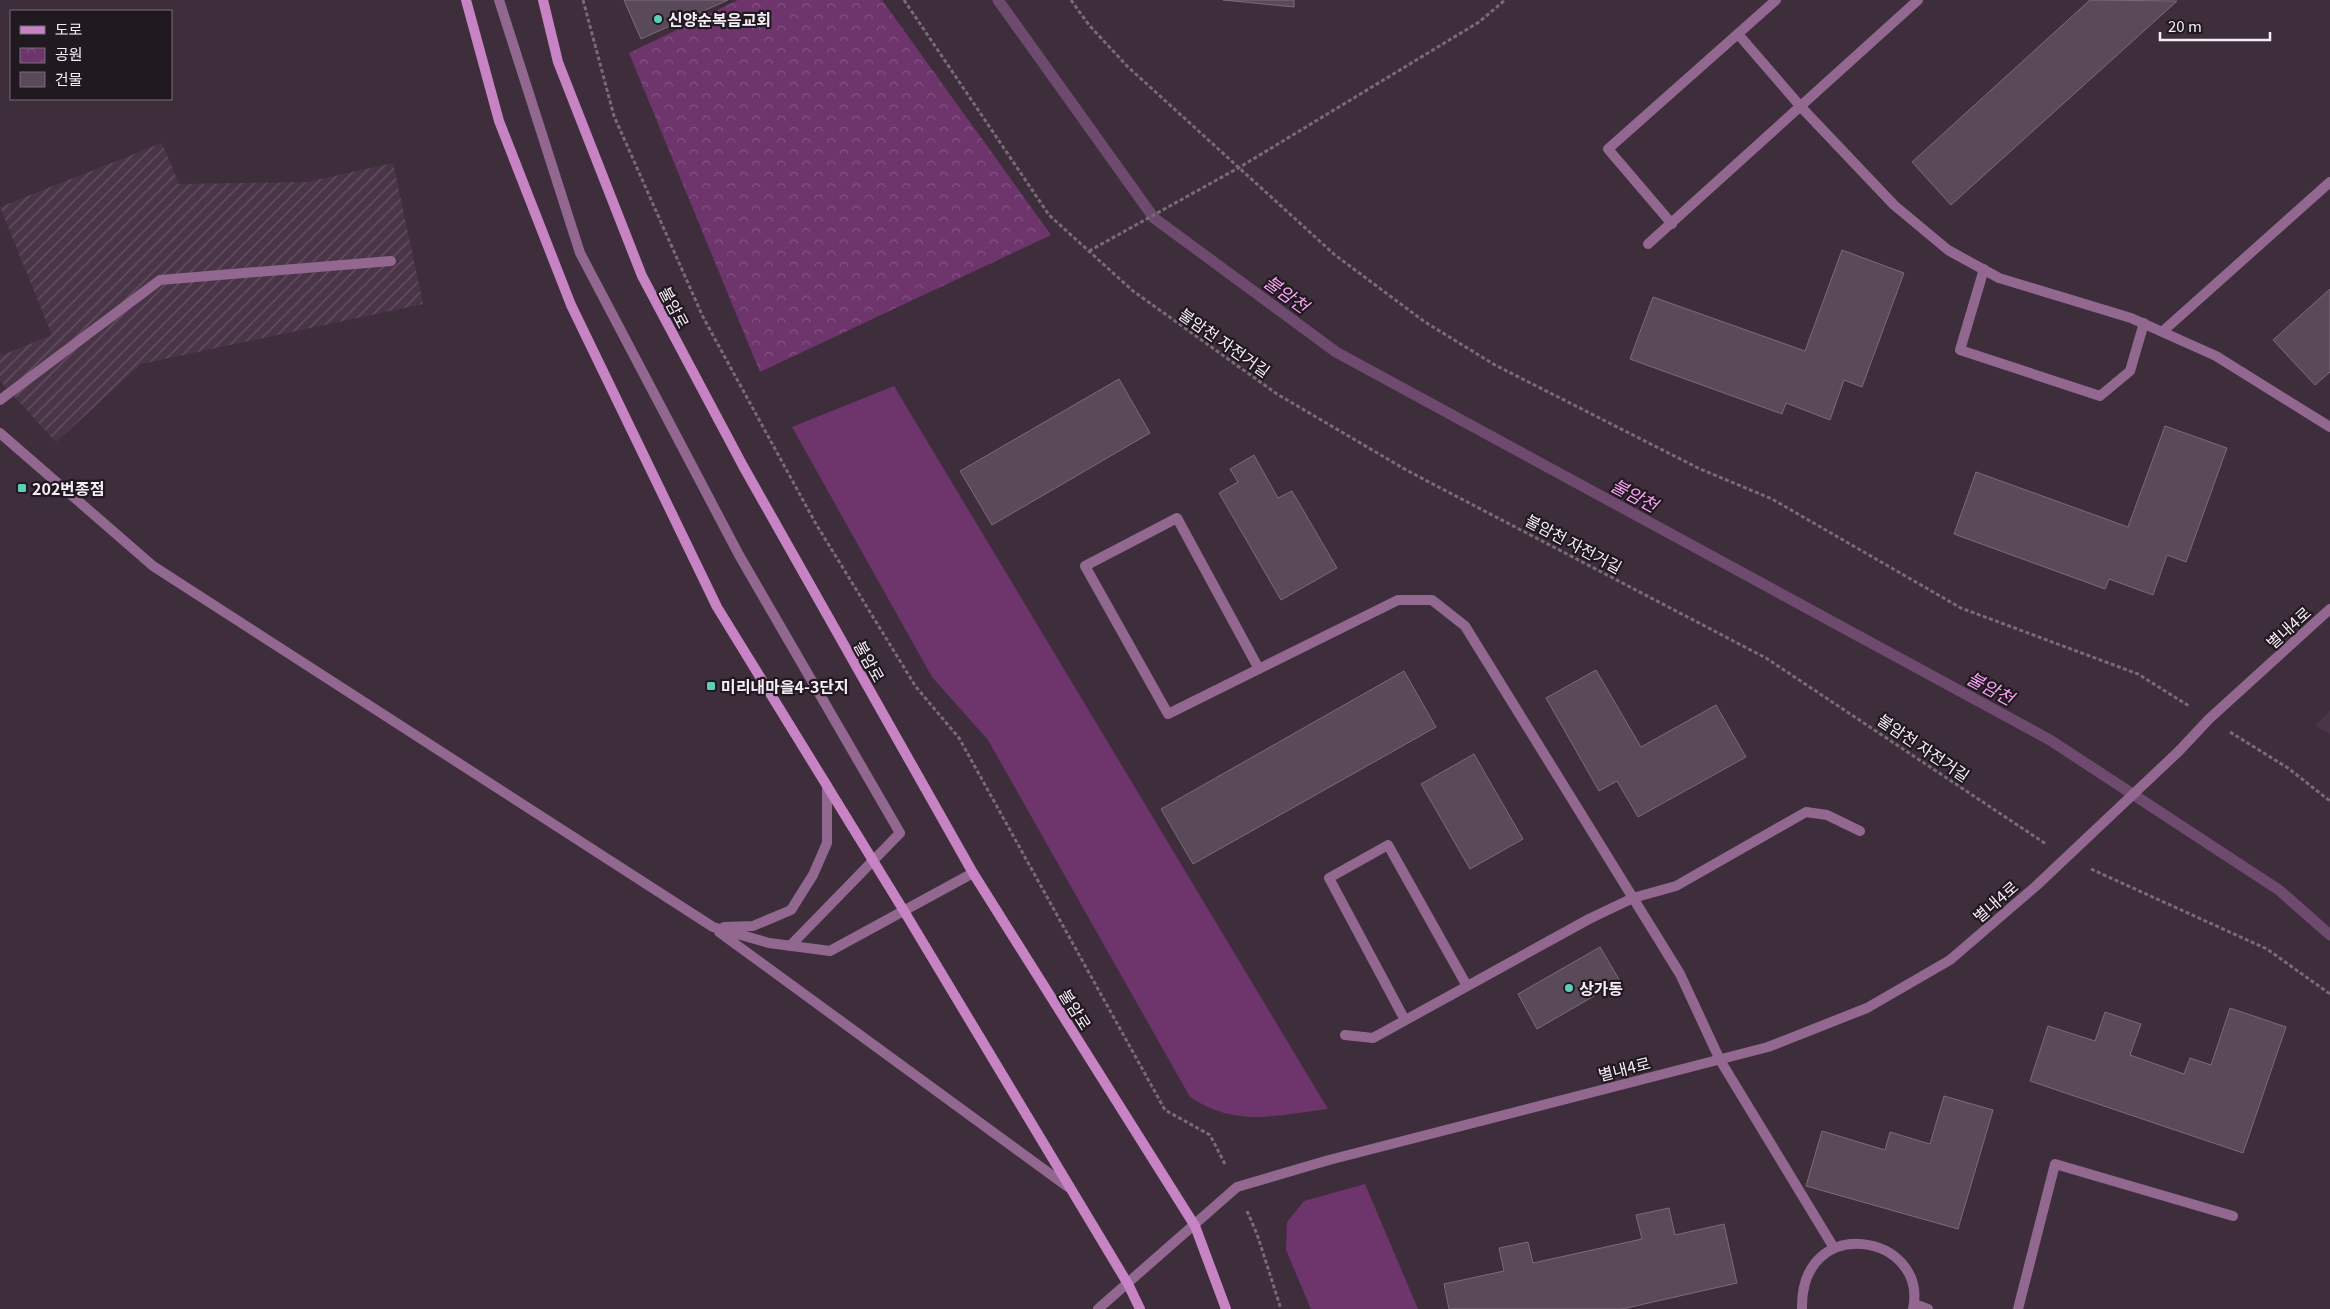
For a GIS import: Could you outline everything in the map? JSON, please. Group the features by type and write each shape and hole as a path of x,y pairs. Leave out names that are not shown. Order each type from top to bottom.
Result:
{"street":[{"path":"466,0 499,121 571,304 716,607 904,910 1068,1187 1128,1284 1140,1309"},
{"path":"499,0 580,253 739,555 900,833 790,946"},
{"name":"불암로","path":"543,0 558,62 642,276 743,466 973,873 1195,1226 1226,1309"},
{"path":"1672,224 1608,149 1776,0"},
{"path":"1648,244 1918,0"},
{"path":"1738,34 1801,107 1894,205 1948,250 1998,278 2144,323 2216,356 2330,427"},
{"path":"2162,332 2330,182"},
{"path":"0,400 160,280 391,261"},
{"path":"1984,269 1960,350 2100,396 2130,372 2144,323"},
{"path":"0,433 153,566 713,927 1068,1187"},
{"path":"1259,669 1177,518 1085,566 1168,714 1259,669 1398,600 1432,600 1465,626 1680,974 1720,1060 1834,1248"},
{"name":"별내4로","path":"1098,1309 1195,1226 1237,1187 1339,1158 1768,1047 1867,1008 1950,960 2067,858 2210,719 2330,610"},
{"path":"713,927 753,926 791,910 813,875 827,843 827,786"},
{"path":"1345,1035 1372,1038 1589,919 1633,898 1676,886 1806,812 1827,815 1860,831"},
{"path":"1405,1020 1330,878 1388,845 1467,986"},
{"path":"713,927 769,943 830,951 973,873"},
{"path":"2018,1309 2055,1164 2233,1216"},
{"path":"1802,1309 1802,1292 1807,1274 1818,1259 1834,1248 1852,1243 1872,1244 1889,1252 1903,1265 1912,1282 1914,1307 1928,1309"}],"path":[{"path":"583,0 614,116 703,317 816,524 916,687 959,738 1166,1110 1210,1135"},
{"name":"불암천 자전거길","path":"904,0 1049,215 1133,291 1277,394 1408,471 1766,658 2067,858 2267,949 2330,994"},
{"path":"1072,0 1088,25 1127,66 1335,255 1425,322 1495,365 1698,468 1772,499 1961,608 2138,674 2288,768 2330,801"},
{"path":"1088,251 1240,167 1480,22 1505,0"},
{"path":"1257,1234 1281,1309"}],"shaded area":[{"path":"162,143 179,184 307,182 393,163 423,304 141,364 56,442 0,381 0,356 52,335 0,207"},
{"path":"2330,711 2330,734 2315,726"}],"green space":[{"path":"738,0 882,0 1051,235 760,372 629,53"},
{"path":"894,386 1328,1109 1274,1116 1240,1116 1207,1107 1190,1097 988,740 932,677 792,427"},
{"path":"1365,1184 1418,1309 1311,1309 1286,1250 1287,1222 1304,1201"}],"building":[{"name":"신양순복음교회","path":"624,0 728,0 641,39"},
{"path":"1223,0 1294,0 1294,7"},
{"path":"2090,0 2177,1 1951,205 1912,162"},
{"path":"1842,250 1904,273 1862,387 1844,380 1830,420 1786,403 1782,414 1630,359 1653,297 1805,351"},
{"path":"2330,289 2330,372 2315,385 2273,340"},
{"path":"1119,379 1150,433 992,525 960,471"},
{"path":"2165,426 2227,448 2186,562 2167,555 2153,595 2109,579 2105,589 1954,534 1976,472 2128,527"},
{"path":"1254,455 1278,498 1292,491 1337,568 1281,600 1219,493 1238,482 1230,469"},
{"path":"1596,670 1641,747 1716,705 1746,757 1638,817 1617,781 1599,791 1546,698"},
{"path":"1404,671 1436,727 1193,864 1161,809"},
{"path":"1474,754 1523,839 1470,869 1421,784"},
{"name":"상가동","path":"1600,947 1620,981 1537,1029 1518,994"},
{"path":"2230,1008 2286,1027 2243,1153 2030,1081 2048,1026 2095,1041 2105,1012 2141,1024 2130,1055 2184,1074 2190,1058 2211,1065"},
{"path":"1944,1096 1993,1110 1958,1229 1806,1186 1822,1131 1885,1150 1890,1132 1930,1144"},
{"path":"1669,1208 1675,1235 1724,1224 1737,1283 1622,1309 1449,1309 1444,1284 1504,1271 1499,1248 1528,1242 1533,1263 1642,1239 1636,1215"}],"waterway":[{"name":"불암천","path":"998,0 1154,218 1336,352 2050,740 2279,890 2330,935"}],"place":[{"name":"신양순복음교회","path":"658,19"},
{"name":"202번종점","path":"22,488"},
{"name":"미리내마을4-3단지","path":"711,686"},
{"name":"상가동","path":"1569,988"}]}
